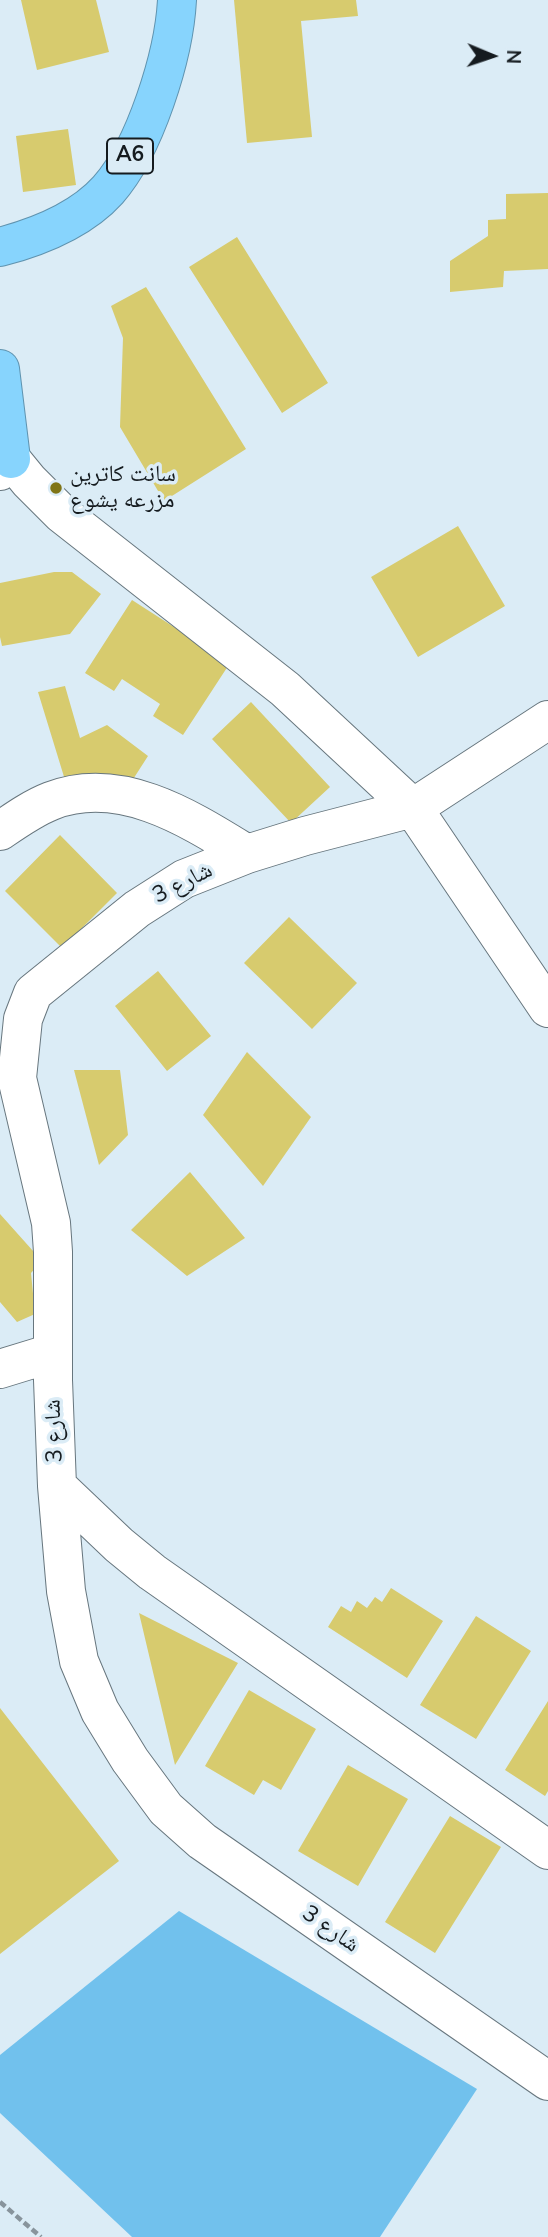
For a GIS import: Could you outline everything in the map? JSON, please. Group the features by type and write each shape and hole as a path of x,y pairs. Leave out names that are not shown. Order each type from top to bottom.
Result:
{"highway":[{"name":"A6","path":"0,247 27,240 61,225 88,208 108,190 128,160 148,119 164,74 177,0"},
{"path":"0,369 4,457"}],"street":[{"path":"4,457 62,514 285,689 413,808 548,1008"},
{"name":"شارع 3","path":"548,720 413,808 305,836 247,855 184,879 149,901 33,993 23,1018 13,1119 51,1223 57,1486 66,1591 79,1661 105,1720 166,1809 202,1841 548,2081"},
{"path":"0,831 50,801 82,794 117,794 165,808 247,855"},
{"path":"0,1369 52,1353"},
{"path":"57,1486 119,1545 152,1572 548,1850"}],"path":[{"path":"0,2202 41,2237"}],"shaded area":[{"path":"179,1911 477,2089 380,2237 132,2237 0,2113 0,2055"}],"building":[{"path":"21,0 96,0 109,52 37,70"},
{"path":"234,0 356,0 358,16 301,21 312,137 247,143"},
{"path":"68,129 76,185 23,192 16,136"},
{"path":"548,193 548,269 504,271 503,287 450,292 450,261 488,236 488,220 506,219 506,194"},
{"path":"237,237 328,383 282,413 189,267"},
{"path":"146,287 246,449 164,501 120,427 123,338 111,306"},
{"path":"458,526 505,606 418,657 371,577"},
{"path":"54,572 72,572 101,594 70,634 2,646 0,583"},
{"path":"132,600 230,663 183,735 153,716 160,704 122,679 114,691 85,673"},
{"path":"65,686 80,738 107,725 148,756 130,784 65,780 38,692"},
{"path":"251,702 330,787 291,823 212,739"},
{"path":"60,835 117,893 62,948 5,891"},
{"path":"289,917 357,983 312,1029 244,963"},
{"path":"158,971 211,1036 167,1071 115,1006"},
{"path":"247,1052 311,1117 263,1186 203,1115"},
{"path":"74,1070 120,1070 128,1135 99,1165"},
{"path":"190,1172 245,1238 187,1276 131,1230"},
{"path":"0,1214 42,1261 31,1273 35,1314 17,1322 0,1302"},
{"path":"391,1588 443,1621 407,1678 328,1627 341,1606 351,1612 357,1601 367,1608 375,1597 382,1602"},
{"path":"139,1613 238,1663 175,1765"},
{"path":"476,1616 531,1651 476,1739 420,1705"},
{"path":"249,1690 316,1729 281,1790 263,1780 254,1795 205,1766"},
{"path":"548,1701 548,1791 545,1796 505,1770"},
{"path":"0,1708 119,1861 0,1954"},
{"path":"348,1765 408,1799 358,1886 298,1851"},
{"path":"450,1816 501,1847 435,1953 385,1922"}],"place":[{"name":"سانت كاترين مزرعه يشوع","path":"56,488"}]}
